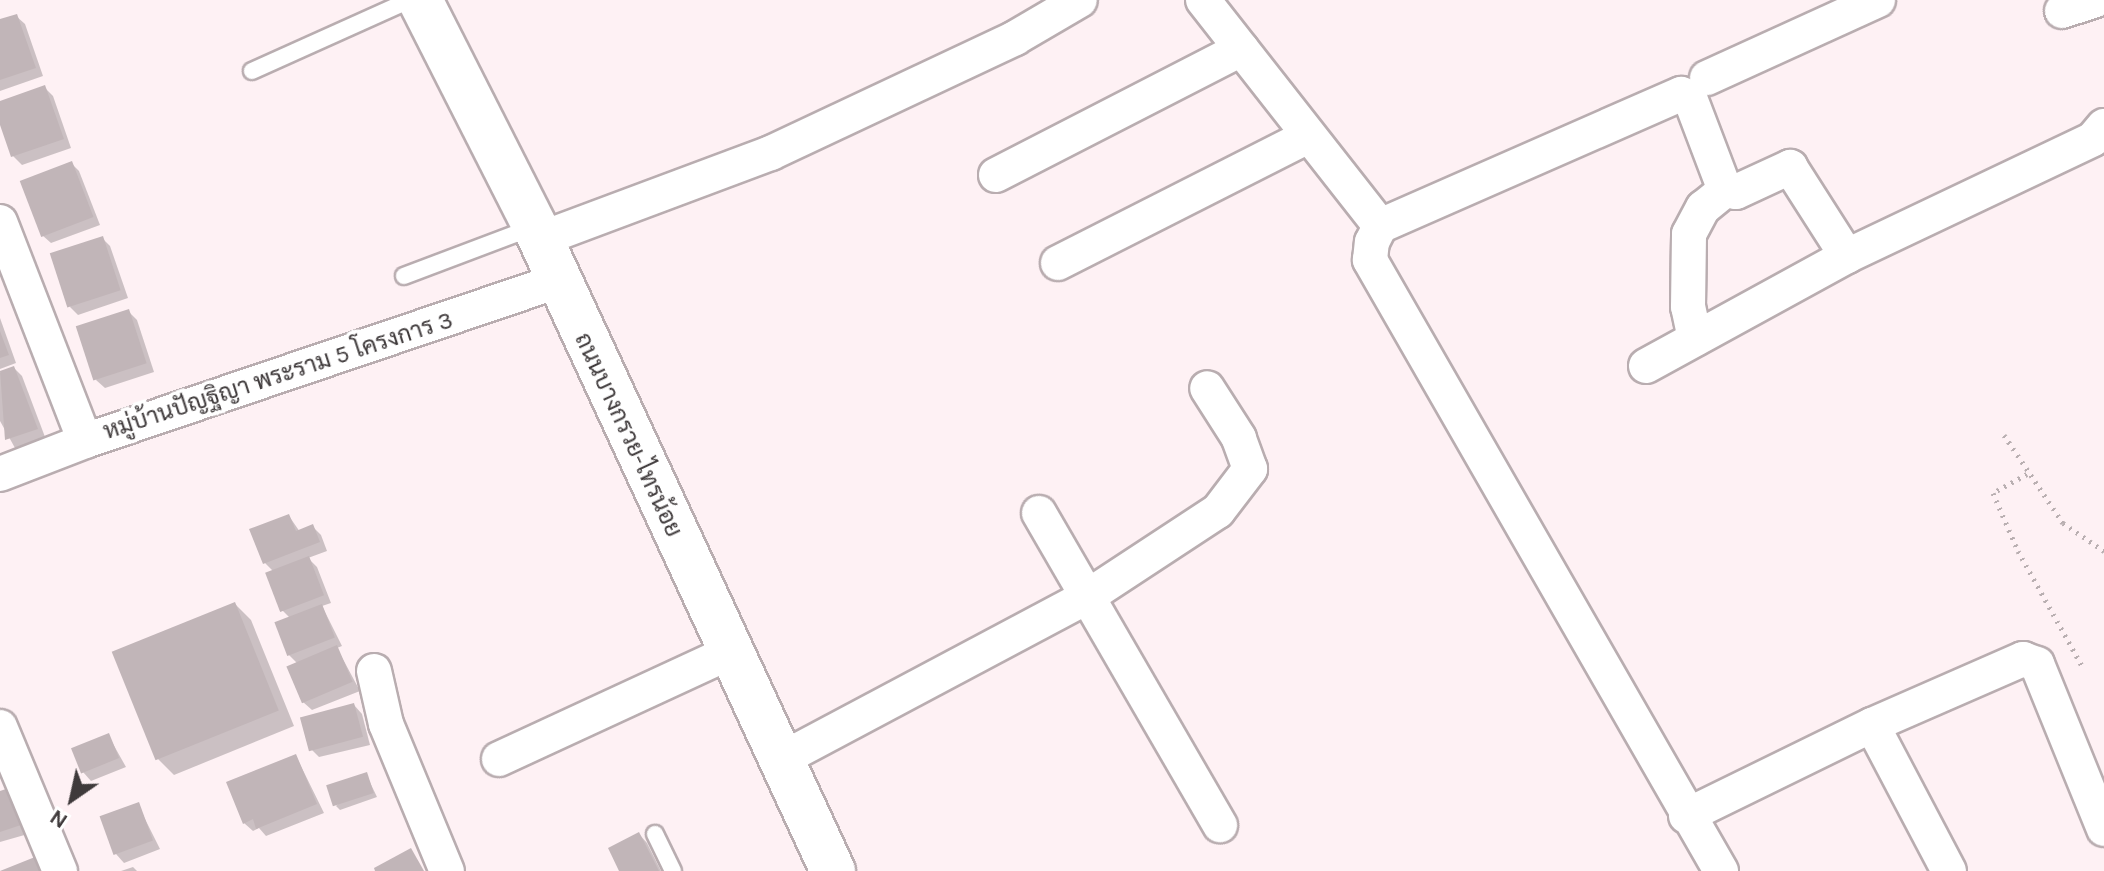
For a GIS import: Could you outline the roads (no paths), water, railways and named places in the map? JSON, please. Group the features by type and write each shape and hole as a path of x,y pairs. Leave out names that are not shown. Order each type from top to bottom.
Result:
{"main road":[{"name":"ถนนบางกรวย-ไทรน้อย","path":"420,0 537,233 728,653 833,871"}],"street":[{"path":"537,233 771,153 1015,38 1080,0"},
{"path":"1203,0 1380,226"},
{"path":"1707,78 1878,0"},
{"path":"2062,11 2095,0"},
{"path":"996,175 1241,49"},
{"path":"1721,871 1686,816 1370,260 1380,226 1681,94 1690,98 1725,190"},
{"path":"1646,366 1847,256 2093,139 2104,126"},
{"path":"1058,263 1308,136"},
{"path":"1695,339 1688,307 1689,234 1703,208 1725,190 1736,192 1790,167 1847,256"},
{"path":"0,222 7,259 85,441"},
{"name":"หมู่บ้านปัญฐิญา พระราม 5 โครงการ 3","path":"0,474 85,441 557,281"},
{"path":"780,760 1090,595 1218,511 1250,469 1239,438 1207,388"},
{"path":"1039,513 1090,595 1220,825"},
{"path":"499,759 728,653"},
{"path":"1686,816 1872,725 2023,659 2033,661 2104,829"},
{"path":"374,671 391,737 447,871"},
{"path":"1872,725 1949,871"},
{"path":"0,727 60,871"}],"lane":[{"path":"252,71 410,0"},
{"path":"404,276 537,233"},
{"path":"655,834 673,871"}]}
